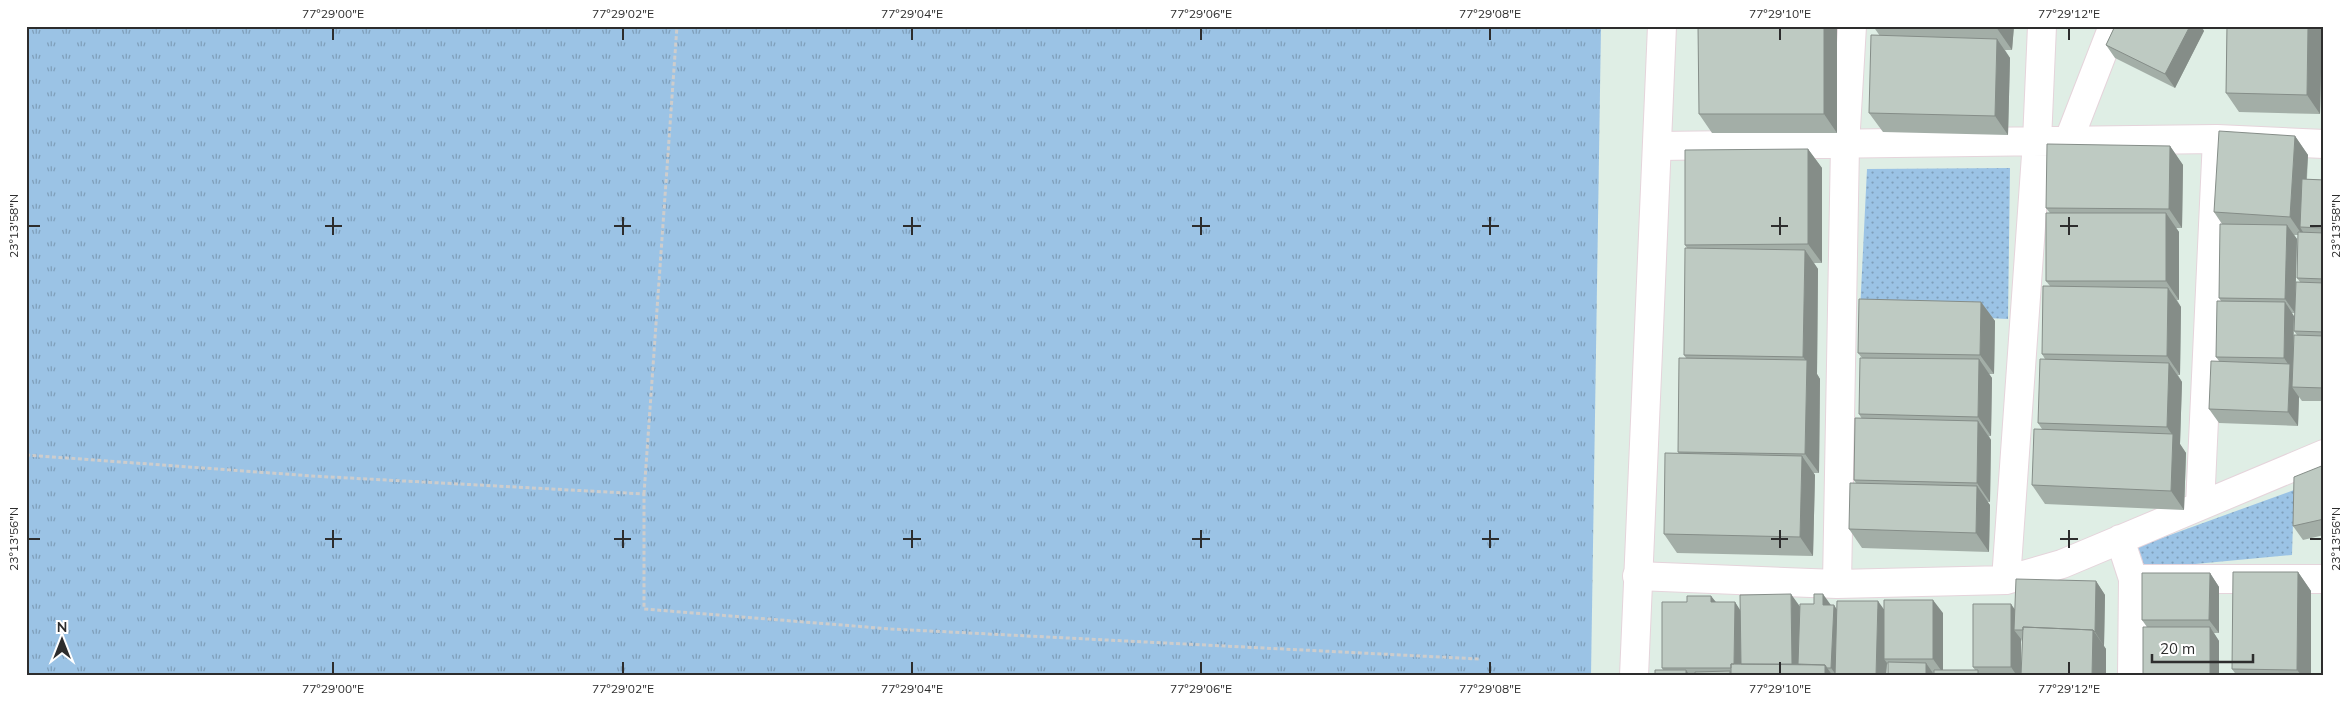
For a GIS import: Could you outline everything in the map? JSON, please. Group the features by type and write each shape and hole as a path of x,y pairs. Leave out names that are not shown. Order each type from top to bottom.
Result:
{"street":[{"path":"1634,676 1662,26"},
{"path":"1837,584 1845,145 1852,26"},
{"path":"2006,580 2037,141 2042,26"},
{"path":"2068,142 2113,26"},
{"path":"1657,146 2217,139 2324,144"},
{"path":"2200,506 2217,139"},
{"path":"1637,576 1837,584 2006,580 2062,564 2324,454"},
{"path":"2120,539 2132,579 2132,676"},
{"path":"2132,579 2324,579"}],"path":[{"path":"677,26 644,494 644,609 891,629 1479,659"},
{"path":"26,455 312,476 644,494"}],"green space":[{"path":"26,26 1601,26 1591,676 26,676"},
{"path":"2010,168 2008,319 1860,312 1867,169"},
{"path":"2294,490 2292,555 2142,569 2137,547"}],"building":[{"path":"1698,26 1824,26 1824,114 1699,114"},
{"path":"2115,26 2190,26 2165,74 2106,45"},
{"path":"2227,26 2308,26 2307,95 2226,93"},
{"path":"1871,35 1997,39 1995,116 1869,113"},
{"path":"2219,131 2295,136 2290,217 2214,212"},
{"path":"2047,144 2170,146 2169,209 2046,208"},
{"path":"1808,149 1808,244 1685,245 1685,150"},
{"path":"2302,179 2324,180 2324,228 2300,227"},
{"path":"2046,213 2166,213 2166,281 2046,281"},
{"path":"2220,224 2287,225 2285,299 2219,298"},
{"path":"2298,232 2324,233 2324,279 2297,278"},
{"path":"1685,248 1805,250 1803,357 1684,355"},
{"path":"2296,282 2324,283 2324,332 2294,331"},
{"path":"2043,286 2168,288 2167,356 2042,354"},
{"path":"1859,299 1981,302 1980,355 1858,353"},
{"path":"2217,301 2285,302 2284,358 2216,357"},
{"path":"2294,335 2324,336 2324,388 2292,387"},
{"path":"1679,358 1807,360 1805,454 1678,452"},
{"path":"1860,358 1979,359 1978,417 1859,414"},
{"path":"2040,359 2169,363 2167,427 2038,423"},
{"path":"2211,361 2290,364 2288,412 2209,409"},
{"path":"1855,418 1978,421 1977,483 1854,480"},
{"path":"2034,429 2173,434 2171,491 2032,485"},
{"path":"1665,453 1802,456 1800,537 1664,534"},
{"path":"2324,465 2324,519 2293,526 2294,477"},
{"path":"1850,483 1977,486 1976,533 1849,529"},
{"path":"2233,572 2298,572 2297,670 2232,669"},
{"path":"2142,573 2210,573 2209,620 2142,620"},
{"path":"2016,579 2096,581 2095,632 2093,630 2023,627 2023,630 2014,630"},
{"path":"1791,594 1792,664 1741,664 1740,595"},
{"path":"1814,594 1823,594 1823,605 1834,605 1831,668 1827,668 1825,665 1798,664 1800,604 1814,604"},
{"path":"1687,596 1711,596 1711,602 1735,602 1734,664 1731,664 1731,668 1662,668 1662,602 1687,602"},
{"path":"1884,600 1933,600 1933,659 1884,659"},
{"path":"1837,601 1878,601 1876,676 1835,676"},
{"path":"1973,604 2011,604 2011,667 1973,667"},
{"path":"2023,627 2093,630 2092,676 2021,676"},
{"path":"2143,627 2210,627 2210,676 2143,676"},
{"path":"1888,662 1926,663 1926,676 1888,676"},
{"path":"1731,664 1825,665 1825,676 1731,676"},
{"path":"1655,670 1686,670 1686,676 1655,676"},
{"path":"1934,670 1978,670 1978,676 1934,676"},
{"path":"1730,671 1730,676 1695,676 1695,672"}]}
